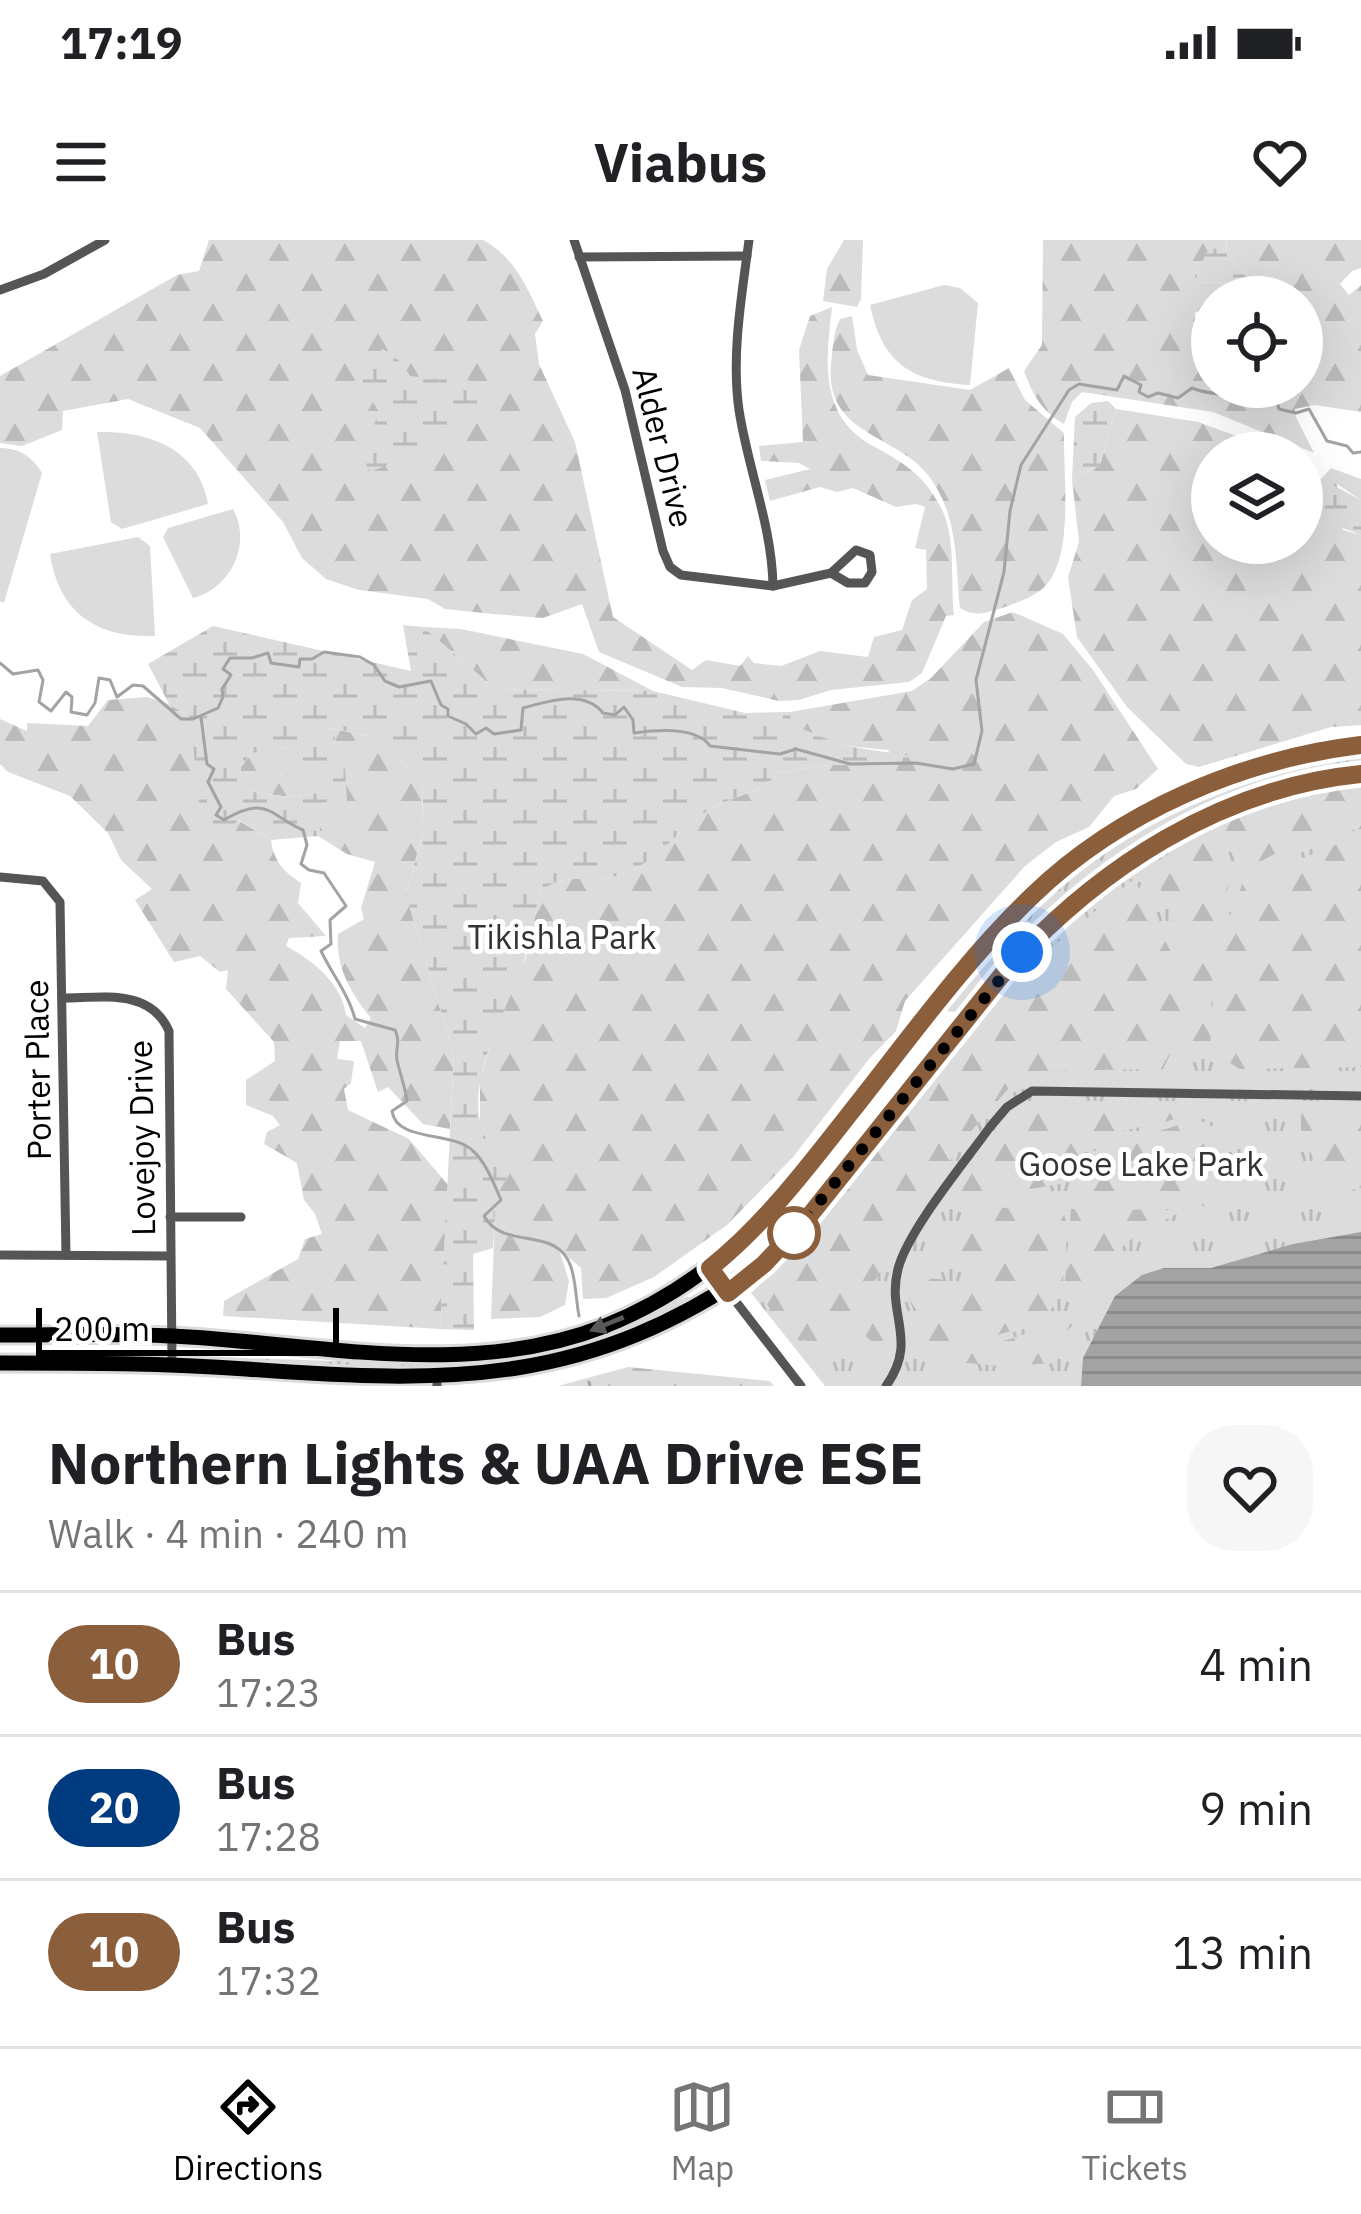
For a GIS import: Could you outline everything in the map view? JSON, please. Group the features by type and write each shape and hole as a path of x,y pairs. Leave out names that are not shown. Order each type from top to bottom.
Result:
{"main road":[{"path":"0,1335 172,1336 445,1354 521,1349 603,1327 710,1268 764,1220 968,966 1034,894 1067,867 1121,829 1212,783 1289,758 1361,745"},
{"path":"0,1363 172,1364 436,1385 534,1378 613,1358 679,1328 787,1241 1005,971 1088,890 1135,856 1224,810 1361,774"}],"street":[{"path":"0,290 44,274 105,240"},
{"name":"Alder Drive","path":"574,240 625,390 670,567 681,575 773,586"},
{"path":"749,240 736,373 739,410 773,560 773,586 831,573 856,550 870,555 872,572 865,583 848,583 831,573"},
{"path":"579,257 747,256"},
{"name":"Porter Place","path":"0,877 31,877 51,886 63,917 66,1255"},
{"name":"Lovejoy Drive","path":"63,998 129,998 145,1003 169,1031 172,1364"},
{"path":"886,1386 902,1355 904,1337 896,1291 899,1263 990,1127 1007,1107 1032,1091 1361,1096"},
{"path":"170,1217 241,1217"},
{"path":"0,1256 170,1256"},
{"path":"710,1268 801,1386"}],"green space":[{"path":"209,240 483,240 494,247 519,275 543,321 535,334 539,364 575,442 613,617 692,670 706,660 740,666 748,656 754,663 781,666 820,651 868,657 874,637 902,630 912,600 927,589 926,550 915,548 925,507 896,507 853,488 837,492 820,487 770,501 765,480 810,469 799,463 761,461 759,446 803,442 799,350 810,316 832,307 828,366 834,403 855,434 920,477 940,506 949,531 954,615 946,616 922,673 909,682 831,690 799,700 682,687 599,652 582,604 543,618 493,614 445,609 428,599 359,590 326,579 302,558 283,522 200,428 128,399 63,411 62,430 22,446 0,443 0,376 177,275 199,271"},
{"path":"844,240 863,240 857,307 823,301 827,269"},
{"path":"1043,240 1227,240 1226,250 1199,276 1191,276 1191,408 1300,408 1295,409 1296,417 1304,432 1262,432 1213,412 1082,392 1072,402 1064,424 1039,402 1024,371 1042,345"},
{"path":"1227,240 1255,240 1250,252 1232,258 1246,276 1195,276 1209,248 1226,250"},
{"path":"1255,240 1361,240 1361,268 1340,284 1349,295 1361,285 1361,412 1323,406 1323,276 1246,276 1232,258"},
{"path":"944,285 960,288 978,303 970,385 932,380 903,366 875,325 870,305"},
{"path":"852,316 857,350 868,375 970,390 1009,368 1025,400 1064,433 1061,553 1047,584 1038,592 987,612 960,608 954,539 938,491 914,461 850,420 839,406 831,364 836,329 840,319"},
{"path":"383,349 410,376 438,379 453,372 482,387 486,410 429,447 370,472 362,456 379,412 355,372"},
{"path":"1108,401 1116,409 1100,465 1072,479 1075,417 1091,403"},
{"path":"1116,409 1198,422 1225,432 1191,432 1191,564 1323,564 1323,477 1331,468 1361,479 1361,500 1337,484 1343,530 1361,535 1361,725 1331,727 1199,767 1186,764 1127,707 1077,637 1068,577 1079,542 1072,479 1100,465"},
{"path":"97,432 135,435 182,456 194,469 208,504 122,529 111,522"},
{"path":"0,448 25,454 42,473 4,603 0,601"},
{"path":"1327,482 1361,500 1361,535 1328,522"},
{"path":"233,509 240,536 234,563 218,585 193,598 163,537 168,528"},
{"path":"138,537 150,546 155,636 115,632 84,618 62,592 50,554"},
{"name":"Tikishla Park","path":"1013,612 1063,634 1093,670 1158,769 1136,789 1114,796 1089,827 1056,842 1025,866 905,1001 896,1031 793,1157 727,1225 654,1277 606,1298 583,1299 581,1268 559,1249 569,1281 565,1305 540,1317 491,1319 495,1213 483,1199 489,1149 480,1124 480,1080 499,1015 526,958 540,891 567,880 626,873 712,808 756,790 777,773 829,765 896,764 888,750 846,746 791,725 790,712 912,691 931,678 984,622"},
{"path":"403,625 423,627 495,689 653,691 745,713 790,712 792,725 846,746 911,756 896,764 829,765 777,773 756,790 712,808 626,873 567,880 540,891 526,955 495,1033 479,1090 479,1116 487,1141 506,1163 506,1180 483,1199 495,1212 493,1248 473,1254 474,1330 440,1329 454,1055 406,895 423,832 422,779 369,736 329,728 344,754 347,801 326,802 318,836 271,840 239,820 224,831 201,820 190,717 169,704 148,664 213,626 411,671","holes":["290,748 286,776 326,778 317,793 290,797 240,790 241,767 251,753"]},
{"path":"423,627 461,629 583,654 653,691 495,689"},
{"path":"147,697 190,717 238,820 271,840 280,865 301,883 298,903 326,936 289,938 286,946 324,974 339,993 346,1015 365,1028 371,1018 346,979 338,934 364,919 361,908 375,862 347,854 318,836 326,801 346,801 328,728 369,736 422,779 423,832 406,895 454,1055 450,1129 423,1124 388,1087 378,1092 361,1041 340,1041 337,1059 354,1061 351,1083 344,1089 348,1110 409,1139 448,1185 440,1329 223,1316 224,1301 298,1259 305,1239 322,1234 304,1200 297,1163 264,1144 267,1132 280,1125 273,1116 246,1105 246,1080 275,1061 274,1042 226,989 228,970 220,972 200,956 174,962 135,900 152,889 121,860 108,833 70,796 8,772 0,764 0,719 27,731 27,723 88,726 108,700"},
{"path":"291,748 327,778 317,793 290,797 239,790 241,767 252,752"},
{"path":"1361,754 1361,764 1220,806 1166,829 1067,897 1014,941 956,1012 946,1011 988,951 1025,910 1110,844 1156,818 1255,779"},
{"name":"Goose Lake Park","path":"1361,780 1361,1386 825,1386 751,1293 803,1243 825,1202 1032,946 1124,869 1218,819"},
{"path":"1361,780 1361,829 1300,843 1244,872 1218,833 1265,802"},
{"path":"1201,834 1230,883 1214,926 1210,1055 1193,1051 1192,970 1151,865"},
{"path":"1361,838 1361,1067 1240,1069 1222,1058 1221,939 1243,882"},
{"path":"1134,879 1177,964 1181,1032 1163,1069 1035,1071 1017,1079 964,1139 853,1315 815,1342 795,1339 760,1296 761,1280 803,1243 828,1203 964,1029 980,1027 985,1003"},
{"path":"1361,1109 1361,1188 1333,1194 1301,1135 1301,1112"},
{"path":"1174,1111 1182,1117 1097,1141 1060,1184 946,1203 1016,1112"},
{"path":"1199,1120 1215,1128 1222,1192 1217,1203 1071,1202 1076,1171 1091,1153"},
{"path":"971,1206 1063,1211 1067,1223 1060,1291 1048,1312 1036,1321 983,1338 933,1346 920,1328 907,1293 928,1279 969,1287 985,1265 969,1271 956,1261 948,1245"},
{"path":"1071,1209 1180,1213 1126,1244 1091,1299 1084,1305 1071,1305 1064,1293"},
{"path":"688,1296 696,1308 635,1341 597,1357 550,1366 406,1375 213,1364 213,1357 454,1365 532,1355 591,1341"},
{"path":"870,1310 890,1318 892,1334 888,1354 872,1371 859,1362 871,1341 858,1329"},
{"path":"1059,1313 1069,1316 1073,1325 1052,1345 1059,1349 1057,1363 1002,1366 933,1360 939,1354 1018,1337"},
{"path":"628,1367 770,1381 774,1386 558,1386"}],"shaded area":[{"path":"1361,1232 1361,1386 1081,1386 1083,1358 1115,1296 1142,1275 1164,1268 1211,1268 1293,1244"}],"waterway":[{"path":"0,663 13,674 38,670 43,680 39,702 51,711 66,692 72,697 71,712 87,715 95,703 99,678 110,680 117,697 133,685 143,686 181,719 193,719 218,708 231,675 223,669 230,658 268,653 271,663 299,667 300,659 324,652 360,657 374,665 385,681 399,687 431,681 448,716 476,734 486,728 494,734 521,730 523,708 576,699 603,713 615,715 624,707 633,720 634,733 675,731 695,735 710,746 780,754 796,749 850,764 916,763 953,769 974,764 982,731 976,680 1004,572 1010,511 1021,465 1069,390 1079,384 1117,390 1124,376 1141,385 1139,392 1148,397 1158,393 1178,398 1192,388 1263,403 1269,396 1276,398 1279,409 1296,413 1309,409 1327,441 1361,452"},
{"path":"201,717 207,764 214,769 208,782 221,807 216,815 224,820 259,808 303,830 307,845 301,864 324,873 346,906 330,920 331,944 321,951 355,1019 395,1030 407,1101 392,1111 396,1121 414,1132 463,1144 477,1155 501,1200 484,1216 504,1233 555,1246 564,1254 573,1273 579,1316"},
{"path":"589,1382 590,1386"}],"bus line":[{"name":"10","path":"1361,745 1289,758 1212,783 1121,829 1034,894 968,966 764,1220 710,1268 728,1293 787,1241 1005,971 1088,890 1163,839 1224,810 1361,774"}],"route":[{"path":"794,1233 1022,952"}]}
